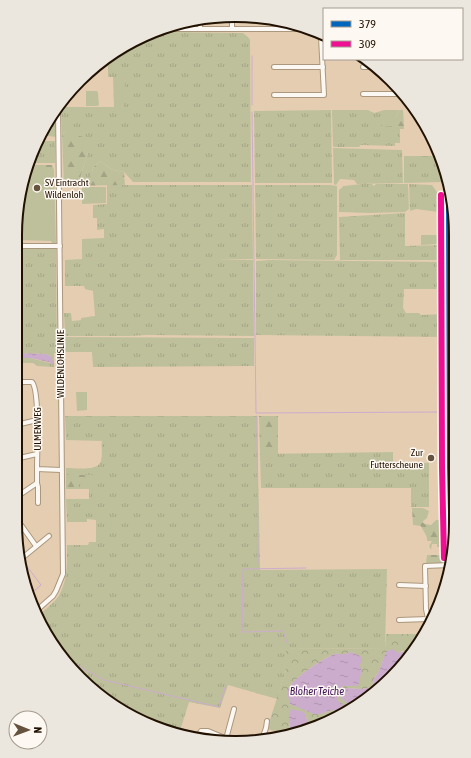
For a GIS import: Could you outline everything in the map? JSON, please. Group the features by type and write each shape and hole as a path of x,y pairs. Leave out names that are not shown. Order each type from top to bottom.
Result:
{"street":[{"path":"232,22 232,29"},
{"path":"180,29 291,29"},
{"path":"274,95 324,95 322,40"},
{"path":"274,67 323,67"},
{"path":"363,94 395,94"},
{"name":"WILDENLOHSLINIE","path":"40,608 53,596 63,574 58,117"},
{"path":"449,220 449,230"},
{"path":"22,246 60,246"},
{"name":"ULMENWEG","path":"22,382 32,382 34,384 36,396 38,503"},
{"path":"22,424 37,421"},
{"path":"22,457 37,454"},
{"path":"37,469 61,470"},
{"path":"22,493 37,483"},
{"path":"22,526 36,546"},
{"path":"25,556 49,536"},
{"path":"427,616 425,566 445,565"},
{"path":"399,585 426,586"},
{"path":"399,620 426,619"},
{"path":"227,736 234,709"},
{"path":"264,734 267,721"},
{"path":"200,733 201,731 208,731 220,736"}],"green space":[{"path":"167,33 243,33 250,40 251,182 133,182 124,172 113,170 100,161 93,168 90,182 79,181 88,152 65,131 62,134 61,113 65,107 114,107 113,77 108,77 108,65 141,44"},
{"path":"114,80 125,80 124,107 114,107"},
{"path":"86,91 97,91 99,105 86,106"},
{"path":"331,110 332,183 255,183 254,111"},
{"path":"332,110 368,110 374,113 384,110 399,110 396,117 381,126 404,126 404,129 400,129 400,143 395,143 395,146 361,145 359,147 334,147"},
{"path":"399,110 403,110 404,126 381,126 382,117 396,117"},
{"path":"56,120 56,137 47,136"},
{"path":"65,131 89,139 88,152 79,181 90,182 93,168 100,161 113,170 124,172 125,185 64,186 62,134"},
{"path":"44,141 55,141 55,163 35,163"},
{"path":"333,148 402,150 403,183 357,184 354,180 340,179 336,185 334,184"},
{"path":"404,156 434,156 442,182 404,183"},
{"path":"34,165 52,165 53,167 56,243 52,243 51,241 51,173 32,171"},
{"name":"SV Eintracht Wildenloh","path":"33,168 53,168 52,241 22,240 22,222 26,194"},
{"path":"372,184 374,186 376,184 408,184 409,209 405,212 339,212 339,190 344,186"},
{"path":"409,184 432,185 439,198 438,212 416,209 410,211"},
{"path":"107,185 252,185 253,259 217,259 253,260 254,336 65,336 64,313 71,313 72,321 95,316 93,291 85,289 84,286 65,286 65,260 82,259 82,239 104,238 104,229 97,230 97,218 93,218 93,205 107,204"},
{"path":"255,185 337,186 337,255 334,260 256,259"},
{"path":"82,187 106,187 106,203 82,204"},
{"path":"405,213 405,246 442,245 442,260 340,260 339,217"},
{"path":"421,235 438,235 438,244 421,245"},
{"path":"22,248 56,248 57,353 54,353 54,367 37,366 33,363 22,363 22,358 30,358 50,363 50,356 46,354 22,353"},
{"path":"256,261 443,262 444,289 404,289 403,308 406,313 419,313 421,315 444,314 444,337 256,335"},
{"path":"65,337 254,338 254,366 93,367 92,352 65,352"},
{"path":"76,392 87,392 87,410 77,411"},
{"path":"65,416 257,416 260,570 387,569 385,648 286,649 286,670 277,699 228,685 220,708 189,702 181,729 154,720 117,700 95,683 75,663 58,641 42,613 56,600 64,585 67,545 88,545 89,542 96,542 96,520 87,519 87,522 67,522 66,499 89,499 89,489 79,489 79,481 92,475 66,475 66,468 90,468 98,466 101,458 102,441 66,440"},
{"path":"259,416 278,416 278,454 260,454"},
{"path":"393,452 393,464 429,463 429,507 411,507 411,488 261,488 260,454"},
{"path":"66,475 92,475 92,481 79,481 79,489 66,489"},
{"path":"412,508 423,508 429,511 427,518 422,522 431,525 436,520 440,520 440,511 446,512 447,551 445,562 426,563 427,555 441,555 441,547 437,547 437,544 432,544 431,550 429,546 432,541 427,541 426,535 421,526 413,525"},
{"path":"386,634 417,634 405,651 386,653 371,687 362,689 342,688 350,702 340,708 338,701 339,690 358,666 350,652 344,655 335,654 304,673 289,687 290,704 321,714 337,710 308,724 306,716 289,724 290,729 278,732 267,729 286,670 286,649 385,648"}],"water":[{"path":"22,353 46,354 52,357 53,364 49,362 22,358"},
{"path":"392,649 399,653 405,652 372,686 374,679 379,671 386,652"},
{"name":"Bloher Teiche","path":"350,652 362,657 362,661 359,666 362,669 358,686 343,686 339,690 338,701 343,704 342,707 337,710 321,714 314,714 290,704 287,692 289,687 300,676 330,656 336,654 346,654"},
{"path":"371,687 348,704 341,698 344,693 341,692 342,688 362,689"},
{"name":"Bloher Teiche","path":"291,709 304,712 308,723 291,729 289,719"}],"waterway":[{"path":"252,56 252,105"},
{"path":"252,112 256,413 445,412"},
{"path":"257,416 258,563"},
{"path":"26,565 41,585 33,592"},
{"path":"288,645 283,631 242,632 243,569 306,568"},
{"path":"77,665 104,680 219,707 226,685"}],"transit line":[{"name":"309","path":"441,195 442,467 444,558"}],"place":[{"name":"SV Eintracht Wildenloh","path":"37,188"},
{"name":"Zur Futterscheune","path":"431,458"}]}
